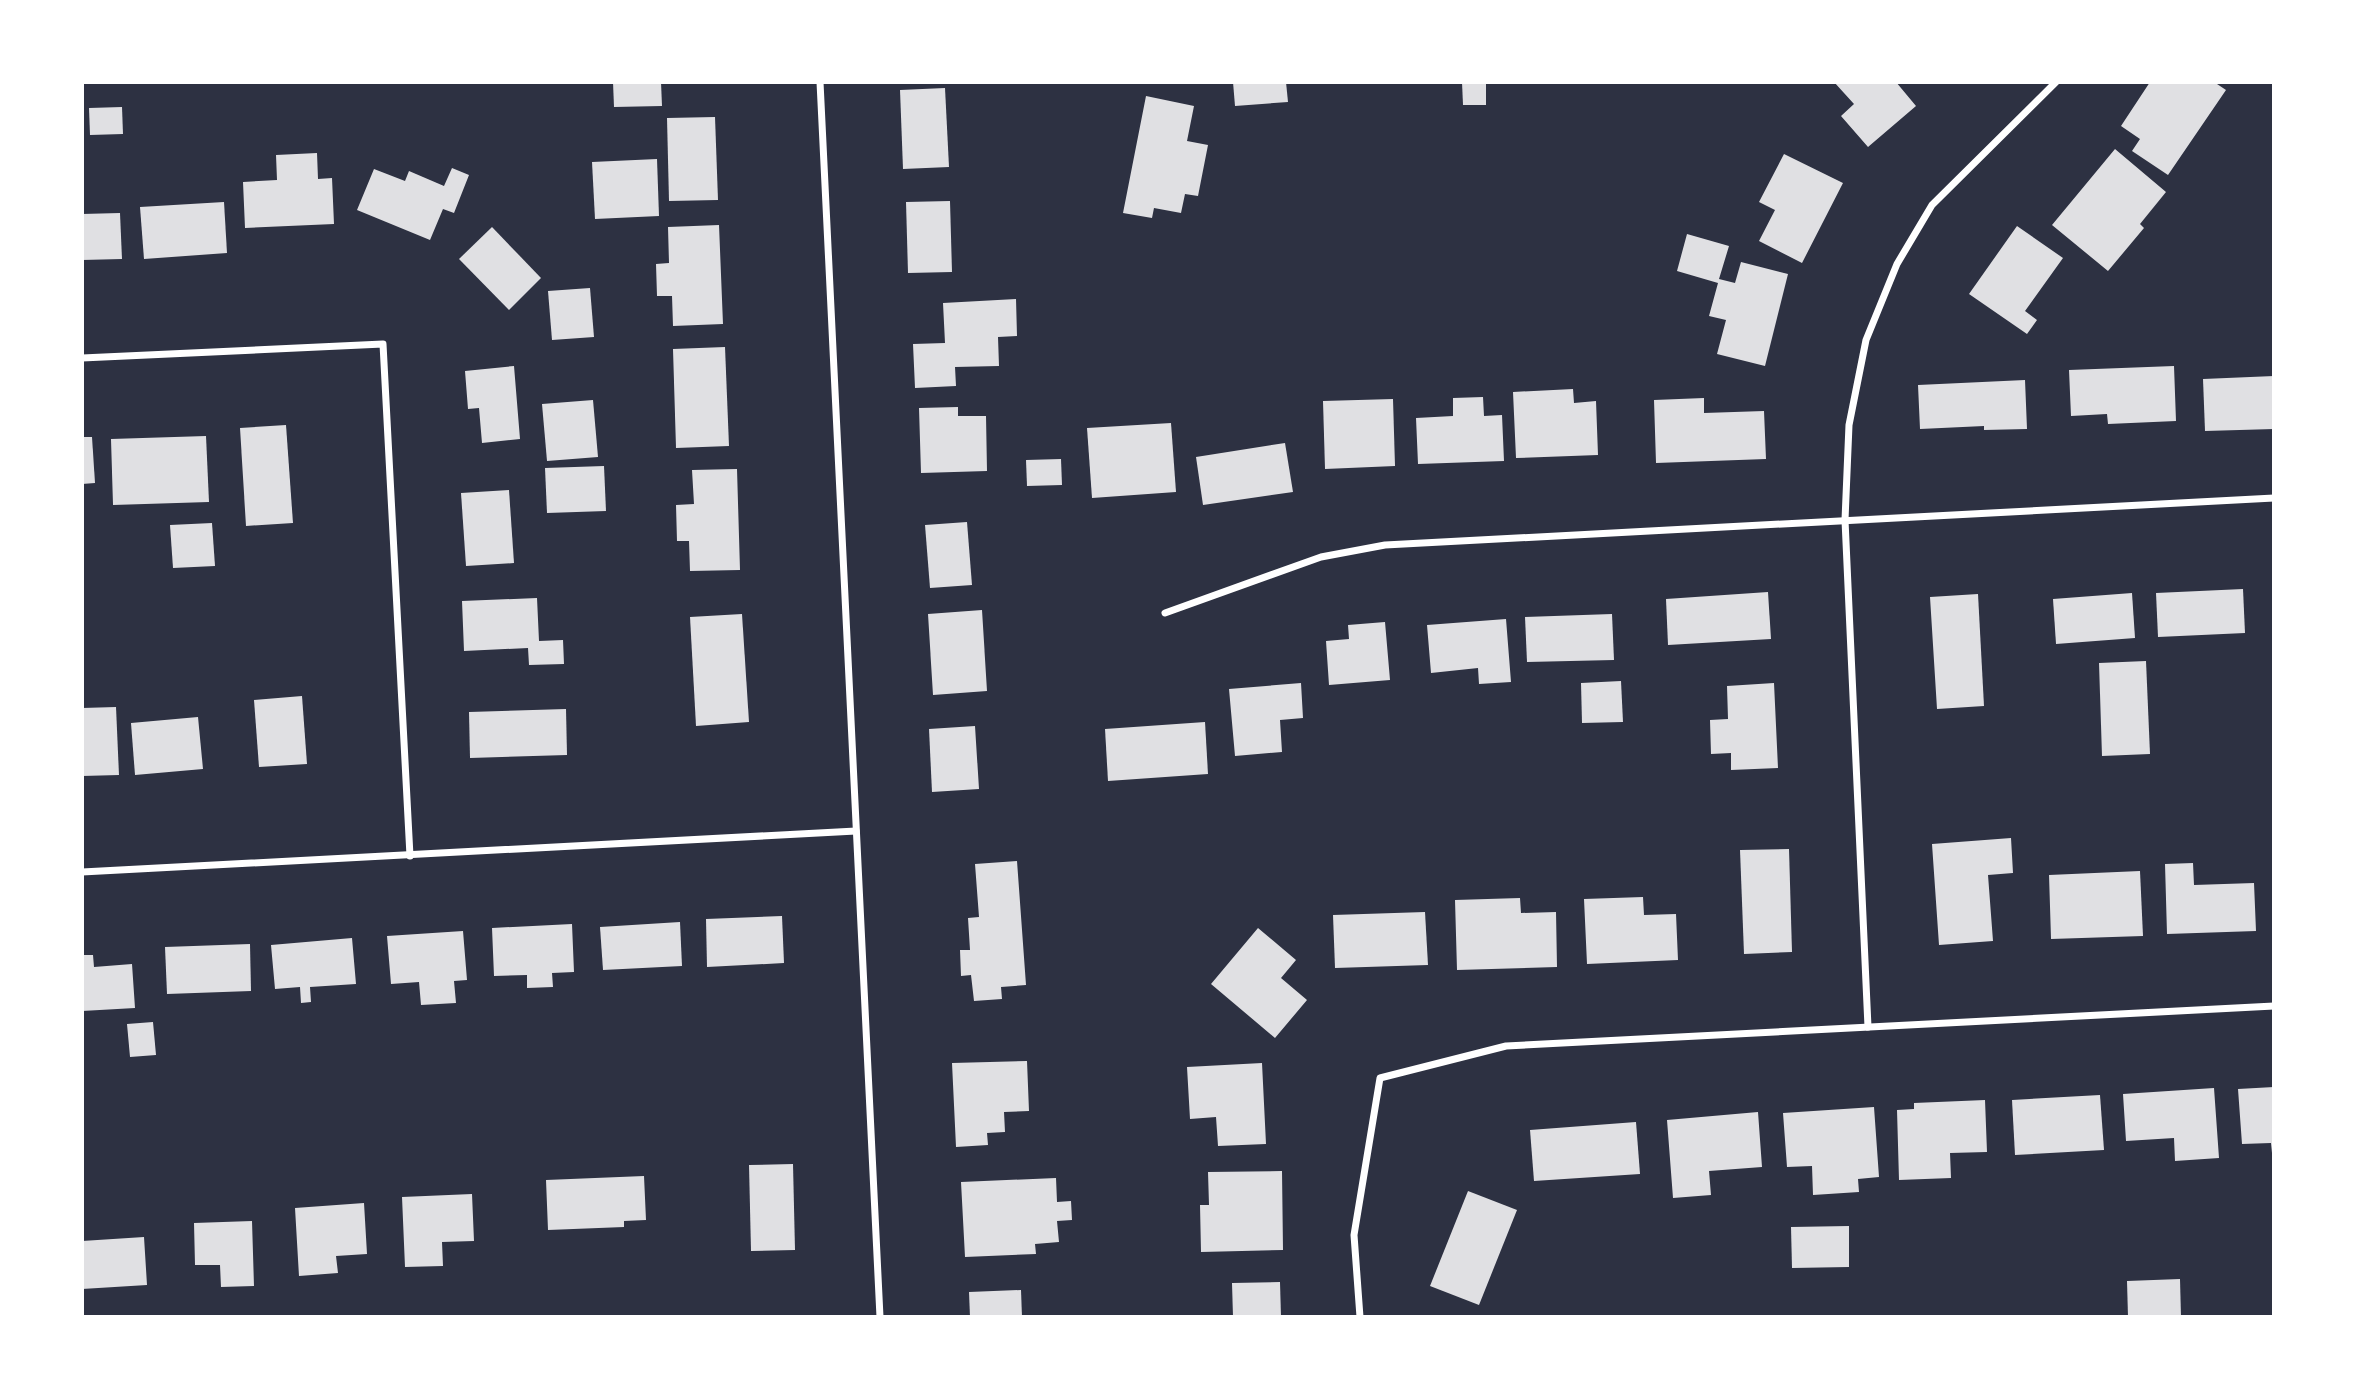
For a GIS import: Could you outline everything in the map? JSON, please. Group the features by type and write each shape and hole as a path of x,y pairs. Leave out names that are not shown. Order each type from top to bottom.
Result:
{"street":[{"path":"820,82 880,1317"},
{"path":"1868,1027 1845,520 1849,425 1866,340 1896,264 1932,205 2056,82"},
{"path":"82,358 383,344 410,856"},
{"path":"1165,613 1321,557 1385,545 2274,498"},
{"path":"82,872 856,831"},
{"path":"1360,1317 1354,1235 1380,1079 1506,1046 2274,1006"}],"building":[{"path":"613,82 661,82 662,106 614,107"},
{"path":"1233,82 1286,82 1288,102 1235,106"},
{"path":"1462,82 1486,82 1486,105 1463,105"},
{"path":"1834,82 1896,82 1916,106 1868,147 1841,116 1854,104"},
{"path":"2150,82 2214,82 2226,90 2168,175 2132,151 2140,139 2121,126"},
{"path":"945,88 949,167 903,169 900,90"},
{"path":"1146,96 1194,106 1187,141 1208,145 1198,196 1185,194 1181,213 1154,208 1152,218 1123,213"},
{"path":"122,107 123,134 90,135 89,108"},
{"path":"715,117 718,200 669,201 667,118"},
{"path":"2115,149 2166,192 2140,224 2144,228 2108,271 2052,225"},
{"path":"317,153 318,179 332,178 334,224 245,228 243,182 277,180 276,155"},
{"path":"1784,154 1843,183 1802,263 1759,241 1775,210 1759,202"},
{"path":"657,159 659,216 595,219 592,162"},
{"path":"452,168 469,175 454,213 443,209 430,240 357,210 374,169 405,181 409,171 444,186"},
{"path":"950,201 952,272 908,273 906,202"},
{"path":"224,202 227,253 144,259 140,207"},
{"path":"120,213 122,259 82,260 82,214"},
{"path":"719,225 723,324 673,326 672,296 657,296 656,264 669,263 668,227"},
{"path":"2017,226 2063,258 2025,311 2037,320 2027,334 1969,294"},
{"path":"492,227 541,278 509,310 459,259"},
{"path":"1687,234 1729,246 1719,279 1735,283 1741,262 1788,274 1765,366 1717,354 1726,320 1709,316 1718,283 1677,271"},
{"path":"590,288 594,337 552,340 548,291"},
{"path":"1016,299 1017,336 998,337 999,366 955,367 956,386 915,388 913,344 945,343 943,303"},
{"path":"725,347 729,446 676,448 673,349"},
{"path":"514,366 520,439 482,443 479,408 468,409 465,371"},
{"path":"2174,366 2176,421 2108,424 2107,414 2071,416 2069,370"},
{"path":"2274,376 2274,429 2205,431 2203,379"},
{"path":"2025,380 2027,429 1984,430 1984,426 1920,429 1918,385"},
{"path":"1573,389 1574,403 1596,401 1598,455 1516,458 1513,392"},
{"path":"1483,397 1484,416 1502,415 1504,461 1418,464 1416,418 1453,416 1453,398"},
{"path":"1704,398 1704,413 1764,411 1766,459 1656,463 1654,400"},
{"path":"1393,399 1395,466 1325,469 1323,401"},
{"path":"593,400 598,457 547,461 542,404"},
{"path":"958,407 958,416 986,416 987,471 921,473 919,408"},
{"path":"1171,423 1176,492 1092,498 1087,428"},
{"path":"286,425 293,523 246,526 240,428"},
{"path":"206,436 209,502 113,505 111,439"},
{"path":"82,437 92,437 95,483 82,484"},
{"path":"1285,443 1293,492 1203,505 1196,457"},
{"path":"1061,459 1062,485 1027,486 1026,460"},
{"path":"604,466 606,511 547,513 545,468"},
{"path":"737,469 740,570 690,571 689,541 677,541 676,505 694,504 692,470"},
{"path":"509,490 514,563 466,566 461,493"},
{"path":"967,522 972,585 930,588 925,525"},
{"path":"212,523 215,566 173,568 170,525"},
{"path":"2243,589 2245,633 2158,637 2156,593"},
{"path":"1768,592 1771,639 1668,645 1666,599"},
{"path":"2132,593 2135,638 2056,644 2053,599"},
{"path":"1978,594 1984,706 1937,709 1930,597"},
{"path":"537,598 539,641 563,640 564,664 529,665 528,648 464,651 462,601"},
{"path":"982,610 987,691 933,695 928,614"},
{"path":"742,614 749,722 696,726 690,617"},
{"path":"1612,614 1614,660 1527,662 1525,617"},
{"path":"1506,619 1511,682 1479,684 1478,668 1431,673 1427,625"},
{"path":"1385,622 1390,680 1329,685 1326,641 1349,639 1348,625"},
{"path":"2146,661 2150,754 2102,756 2099,663"},
{"path":"1621,681 1623,722 1582,723 1581,683"},
{"path":"1301,683 1303,718 1280,720 1282,752 1235,756 1229,689"},
{"path":"1774,683 1778,768 1731,770 1731,753 1711,754 1710,720 1728,719 1727,686"},
{"path":"302,696 307,764 259,767 254,700"},
{"path":"116,707 119,775 82,776 82,708"},
{"path":"566,709 567,755 470,758 469,712"},
{"path":"198,717 203,769 135,775 131,723"},
{"path":"1205,722 1208,774 1108,781 1105,729"},
{"path":"975,726 979,789 932,792 929,729"},
{"path":"2011,838 2013,873 1988,875 1993,941 1939,945 1932,844"},
{"path":"1789,849 1792,952 1744,954 1740,850"},
{"path":"1017,861 1026,985 1001,987 1002,999 974,1001 971,975 961,976 960,950 970,950 968,918 979,917 975,864"},
{"path":"2193,863 2194,885 2254,883 2256,931 2167,934 2165,864"},
{"path":"2140,871 2143,936 2051,939 2049,875"},
{"path":"1643,897 1644,915 1676,914 1678,960 1587,964 1584,899"},
{"path":"1520,898 1521,913 1556,912 1557,967 1457,970 1455,900"},
{"path":"1425,912 1428,965 1335,968 1333,915"},
{"path":"782,916 784,963 707,967 706,919"},
{"path":"680,922 682,966 603,970 600,927"},
{"path":"572,924 574,972 552,973 553,987 527,988 527,975 494,976 492,928"},
{"path":"1258,928 1296,960 1281,978 1307,1000 1275,1038 1211,984"},
{"path":"463,931 467,980 454,981 456,1003 421,1005 419,982 391,984 387,936"},
{"path":"352,938 356,984 310,987 311,1002 301,1003 300,987 275,989 271,945"},
{"path":"250,944 251,991 167,994 165,947"},
{"path":"82,955 93,955 94,967 132,964 135,1008 82,1011"},
{"path":"153,1022 156,1055 130,1057 127,1024"},
{"path":"1027,1061 1029,1111 1004,1112 1005,1132 987,1133 988,1145 956,1147 952,1063"},
{"path":"1262,1063 1266,1144 1218,1146 1216,1117 1190,1119 1187,1067"},
{"path":"2274,1087 2272,1153 2271,1143 2242,1144 2238,1089"},
{"path":"2214,1088 2219,1158 2175,1161 2174,1138 2126,1141 2123,1094"},
{"path":"2100,1095 2104,1150 2015,1155 2012,1100"},
{"path":"1985,1100 1987,1152 1950,1153 1951,1178 1899,1180 1897,1110 1914,1109 1914,1103"},
{"path":"1874,1107 1879,1177 1858,1179 1859,1192 1813,1195 1812,1166 1787,1167 1783,1113"},
{"path":"1758,1112 1762,1167 1709,1171 1711,1195 1673,1198 1667,1120"},
{"path":"1636,1122 1640,1174 1534,1181 1530,1130"},
{"path":"793,1164 795,1250 751,1251 749,1165"},
{"path":"1282,1171 1283,1250 1201,1252 1200,1205 1209,1205 1208,1172"},
{"path":"644,1176 646,1220 624,1221 624,1227 548,1230 546,1180"},
{"path":"1056,1178 1057,1202 1071,1201 1072,1220 1057,1221 1059,1242 1035,1244 1036,1254 965,1257 961,1182"},
{"path":"1468,1191 1517,1210 1479,1305 1430,1286"},
{"path":"472,1194 474,1241 442,1242 443,1266 405,1267 402,1197"},
{"path":"364,1203 367,1254 336,1256 338,1273 299,1276 295,1208"},
{"path":"252,1221 254,1286 221,1287 220,1265 195,1265 194,1223"},
{"path":"1849,1226 1849,1267 1792,1268 1791,1227"},
{"path":"144,1237 147,1285 82,1289 82,1241"},
{"path":"2180,1279 2181,1317 2128,1317 2127,1281"},
{"path":"1280,1282 1281,1317 1233,1317 1232,1283"},
{"path":"1021,1290 1022,1317 970,1317 969,1292"}]}
